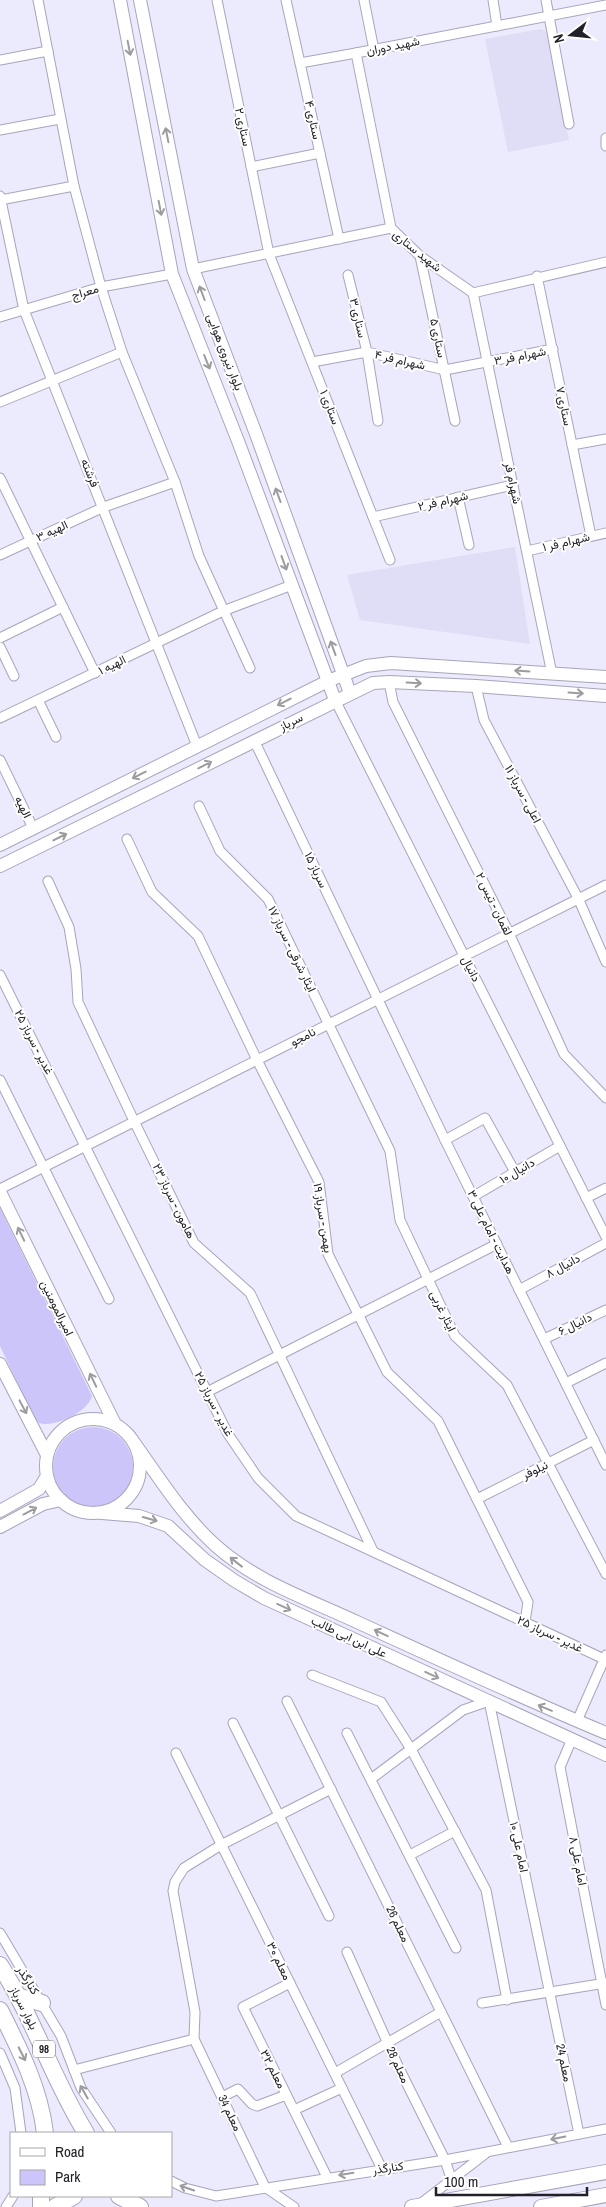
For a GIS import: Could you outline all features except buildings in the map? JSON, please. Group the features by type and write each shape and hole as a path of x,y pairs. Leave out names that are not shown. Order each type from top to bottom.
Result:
{"highway":[{"name":"بلوار سرباز","path":"0,1965 20,1997 65,2096 85,2132"},
{"path":"20,1997 42,2003"},
{"name":"بلوار سرباز","path":"0,2010 26,2062 40,2104 45,2132"},
{"path":"54,2207 72,2197"}],"main road":[{"path":"415,2207 606,2172"},
{"path":"541,2207 606,2195"}],"street":[{"path":"38,0 74,186 101,287 122,352 175,482 199,556 250,668"},
{"name":"بلوار نیروی هوایی","path":"120,0 172,274 238,441 335,700"},
{"name":"بلوار نیروی هوایی","path":"140,0 193,269 256,434 350,693"},
{"name":"ستاری ۲","path":"217,0 269,254"},
{"name":"ستاری ۴","path":"286,0 339,239"},
{"path":"364,0 374,50"},
{"path":"493,0 497,26"},
{"path":"546,0 569,124"},
{"name":"شهید دوران","path":"391,228 356,53 606,5"},
{"path":"0,60 48,51"},
{"path":"300,63 356,53"},
{"path":"0,130 60,119"},
{"path":"251,167 320,154"},
{"path":"0,198 74,186"},
{"name":"فرشته","path":"0,198 24,310 104,507 197,746"},
{"name":"شهید ستاری","path":"193,269 391,228 420,256 473,293"},
{"name":"ستاری ۱","path":"269,254 390,560"},
{"name":"ستاری ۵","path":"420,256 455,421"},
{"path":"473,293 537,276 606,262"},
{"path":"172,274 193,269"},
{"name":"معراج","path":"0,317 101,287 172,274"},
{"name":"ستاری ۳","path":"348,275 366,352 378,421"},
{"name":"ستاری ۷","path":"537,276 591,536"},
{"name":"شهرام فر","path":"473,293 552,674"},
{"name":"شهرام فر ۳","path":"488,362 553,350"},
{"path":"0,402 122,352"},
{"name":"شهرام فر ۴","path":"312,362 366,352 444,370 488,362"},
{"path":"238,441 256,434"},
{"path":"572,445 606,439"},
{"path":"0,478 95,673"},
{"name":"الهیه ۳","path":"0,555 104,507 175,482"},
{"name":"شهرام فر ۲","path":"373,517 513,485"},
{"path":"458,497 469,544"},
{"name":"شهرام فر ۱","path":"527,551 606,533"},
{"name":"الهیه ۱","path":"0,718 223,611 292,585"},
{"path":"0,638 63,607"},
{"path":"0,646 14,676"},
{"path":"342,674 366,666 391,663 606,676"},
{"name":"سرباز","path":"0,844 342,674"},
{"path":"550,692 552,674"},
{"name":"لقمان - تیس ۲","path":"389,682 393,702 509,933 564,1054 606,1098"},
{"name":"سرباز","path":"0,866 373,683 476,686 606,696"},
{"name":"اعلی - سرباز ۱۱","path":"476,686 484,720 578,898 606,962"},
{"path":"38,700 56,737"},
{"name":"دانیال","path":"335,700 606,1237"},
{"name":"سرباز ۱۵","path":"254,740 377,1000"},
{"name":"الهیه","path":"0,760 33,828"},
{"name":"ایثار شرقی - سرباز ۱۷","path":"200,806 220,851 268,900 328,1024"},
{"path":"33,828 42,846"},
{"name":"بهمن - سرباز ۱۹","path":"127,839 152,892 198,936 257,1060 319,1182 328,1254 387,1372 438,1421 528,1602 525,1622"},
{"name":"هامون - سرباز ۲۳","path":"48,881 69,927 76,970 78,1002 134,1121 194,1243 250,1293 373,1551"},
{"name":"نامجو","path":"0,1190 606,884"},
{"name":"غدیر - سرباز ۲۵","path":"0,975 228,1434 258,1478 296,1516 605,1657"},
{"name":"هدایت - امام علی ۳","path":"377,1000 606,1465"},
{"name":"ایثار غربی","path":"328,1024 390,1151 400,1220 455,1336 507,1385 550,1463 606,1574"},
{"path":"0,1080 109,1299"},
{"path":"445,1140 485,1118 515,1172"},
{"name":"دانیال ۱۰","path":"474,1196 560,1146"},
{"path":"586,1198 606,1188"},
{"name":"امیرالمومنین","path":"0,1190 115,1424"},
{"name":"دانیال ۸","path":"519,1290 606,1243"},
{"path":"207,1392 497,1244"},
{"name":"دانیال ۶","path":"544,1339 606,1310"},
{"path":"566,1383 606,1363"},
{"path":"0,1364 47,1454"},
{"path":"94,1418 115,1424 126,1432 135,1444 140,1458 140,1473 136,1487 127,1499 116,1508 102,1512 80,1511 61,1500 52,1489 47,1476 47,1454 53,1440 72,1423 94,1418"},
{"name":"نیلوفر","path":"476,1499 594,1440"},
{"name":"علی ابن ابی طالب","path":"135,1444 178,1504 214,1544 242,1566 276,1587 494,1686 606,1733"},
{"path":"0,1511 39,1489 47,1476"},
{"path":"0,1527 43,1504 61,1500"},
{"name":"علی ابن ابی طالب","path":"102,1512 139,1516 168,1526 205,1560 264,1598 606,1755"},
{"path":"577,1721 605,1657"},
{"path":"312,1675 381,1702 411,1749 486,1890 507,2000"},
{"path":"371,1779 463,1710 489,1701 494,1686"},
{"name":"معلم 26","path":"288,1701 508,2147"},
{"name":"امام علی ۱۰","path":"489,1701 549,1993"},
{"path":"233,1723 329,1916"},
{"path":"347,1733 456,1948"},
{"name":"امام علی ۸","path":"572,1739 560,1767 604,1984 606,2005"},
{"name":"معلم ۳۰","path":"176,1753 382,2169"},
{"path":"74,2070 194,2039 195,2012 173,1891 175,1882 184,1868 221,1845 331,1788"},
{"path":"410,1856 455,1831"},
{"name":"کنارگذر","path":"0,1933 61,2036 81,2088 110,2132"},
{"name":"معلم 28","path":"347,1952 387,2042 445,2160 451,2178"},
{"name":"معلم ۳۲","path":"290,1983 242,2007 328,2177"},
{"path":"482,2003 604,1984"},
{"name":"معلم 24","path":"549,1993 579,2134"},
{"path":"335,2073 441,2012"},
{"name":"معلم 34","path":"194,2039 265,2187"},
{"path":"0,2053 16,2088 21,2132"},
{"path":"294,2110 342,2088"},
{"path":"222,2097 238,2089 252,2104 257,2106 286,2095"},
{"name":"کنارگذر","path":"172,2182 185,2188 216,2196 445,2160 606,2129"},
{"path":"415,2207 489,2151"},
{"path":"265,2187 294,2207"}],"shaded area":[{"path":"541,29 547,32 569,140 508,152 485,39"},
{"path":"515,547 530,644 360,620 347,575"}],"green space":[{"path":"0,1208 92,1396 84,1408 61,1421 45,1424 39,1423 34,1418 0,1346"},
{"path":"93,1427 108,1430 121,1439 130,1452 133,1467 130,1482 121,1495 108,1504 93,1507 78,1504 65,1495 56,1482 53,1467 56,1452 65,1439 78,1430"}]}
